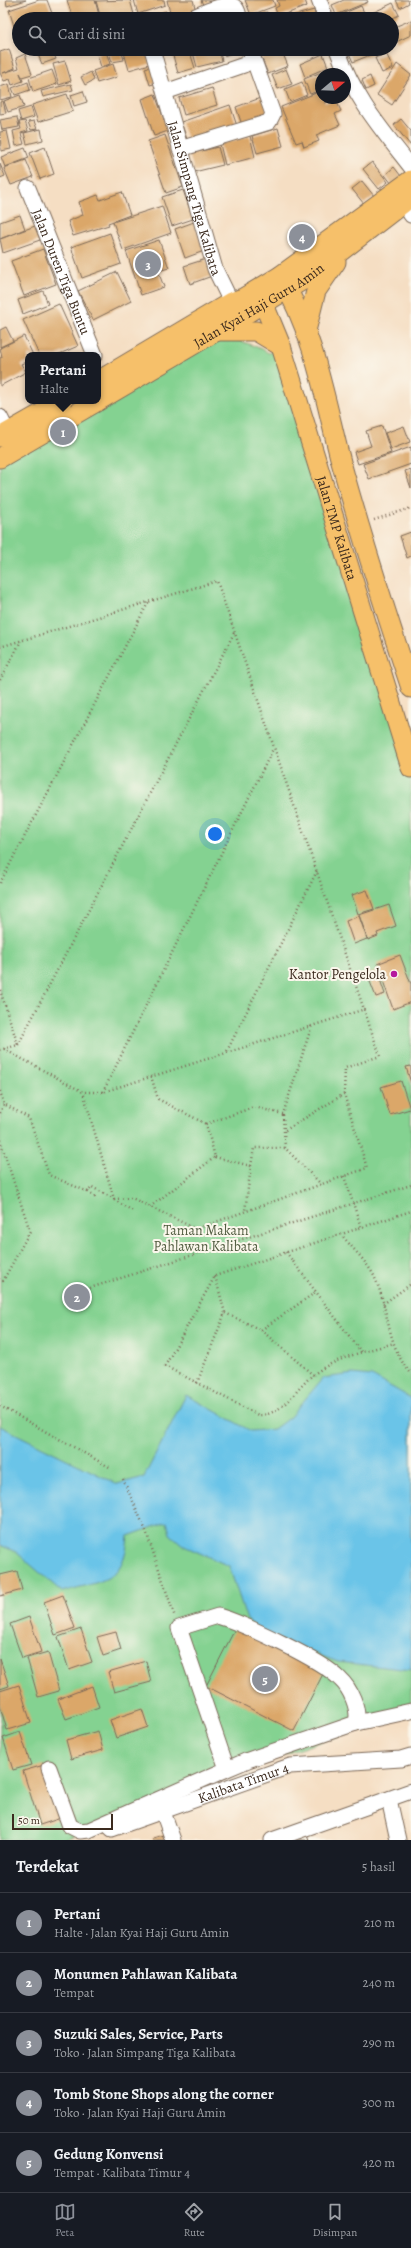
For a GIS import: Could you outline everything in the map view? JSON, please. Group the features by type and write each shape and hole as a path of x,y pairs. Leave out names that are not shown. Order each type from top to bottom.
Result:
{"main road":[{"name":"Jalan Kyai Haji Guru Amin","path":"284,283 411,180"},
{"name":"Jalan Kyai Haji Guru Amin","path":"101,399 215,330 262,296 345,248 409,205"},
{"path":"306,331 316,292 345,248"},
{"name":"Jalan TMP Kalibata","path":"284,283 306,331 359,526 411,688"},
{"name":"Jalan Kyai Haji Guru Amin","path":"101,367 230,299 262,296"},
{"name":"Jalan TMP Kalibata","path":"262,296 281,346 411,768"},
{"path":"215,330 256,331 281,346"},
{"path":"2,427 56,404"},
{"name":"Jalan Kyai Haji Guru Amin","path":"0,458 93,404"}],"street":[{"path":"319,0 323,12"},
{"path":"208,12 224,6 232,5 236,8 237,12"},
{"name":"Jalan Simpang Tiga Kalibata","path":"154,56 215,269 230,299"},
{"path":"165,92 244,65 250,61 251,56"},
{"path":"180,150 269,122 272,114 252,56"},
{"path":"339,56 358,98 371,118 382,129 411,166"},
{"name":"Jalan Duren Tiga Buntu","path":"28,188 93,352"},
{"path":"227,1769 179,1628 218,1616 310,1659 339,1677 349,1689 357,1714 356,1723"},
{"path":"49,1768 66,1818 73,1829 80,1831 88,1830 248,1760 356,1723 411,1711"},
{"name":"Kalibata Timur 4","path":"81,1840 290,1766 401,1759 411,1756"},
{"path":"272,1840 411,1791"},
{"path":"389,1799 398,1840"},
{"path":"163,1812 173,1840"}],"path":[{"path":"359,526 411,508"},
{"path":"0,647 217,581 273,749 317,871 380,1056 345,1068 344,1094 367,1168 196,1229 132,1198 114,1199"},
{"path":"0,883 149,602"},
{"path":"0,1050 18,1044 234,632"},
{"path":"0,680 21,641"},
{"path":"103,1092 273,749"},
{"path":"227,1052 317,871"},
{"path":"0,990 18,1044"},
{"path":"4,1049 83,1092 103,1092 365,1009"},
{"path":"312,1025 283,1114 285,1148 321,1184"},
{"path":"151,1076 158,1099 206,1124 254,1107 283,1114"},
{"path":"0,1091 4,1104 0,1113"},
{"path":"83,1092 114,1199"},
{"path":"284,1131 344,1094"},
{"path":"4,1104 29,1118 49,1175 88,1192 96,1198"},
{"path":"206,1124 215,1157"},
{"path":"0,1140 30,1231 3,1281 0,1279"},
{"path":"245,1212 254,1148 285,1148"},
{"path":"215,1157 251,1166"},
{"path":"150,1207 215,1157"},
{"path":"344,1176 361,1227"},
{"path":"90,1288 411,1185"},
{"path":"88,1192 92,1187 133,1211"},
{"path":"394,1343 331,1363 313,1375 276,1412 266,1415 258,1415 165,1366 215,1276 411,1211"},
{"path":"342,1234 375,1278 394,1343 405,1367 411,1373"},
{"path":"286,1252 362,1353"},
{"path":"197,1383 225,1313 215,1276"},
{"path":"383,1304 411,1284"},
{"path":"260,1330 316,1292"},
{"path":"225,1313 260,1330 313,1375"},
{"path":"0,1406 110,1468"},
{"path":"123,1479 146,1531 179,1628"}],"green space":[{"name":"Taman Makam Pahlawan Kalibata","path":"215,331 269,353 281,346 411,766 411,1711 170,1793 64,1840 0,1840 0,458 91,404 101,404 101,398"}],"water":[{"path":"353,1374 372,1376 411,1398 411,1670 338,1662 271,1637 247,1620 229,1566 184,1546 170,1534 167,1522 128,1536 126,1552 122,1563 116,1572 108,1578 99,1582 62,1592 16,1552 0,1545 0,1426 117,1484 144,1477 186,1395 251,1431 274,1429 290,1417 323,1378"}],"building":[{"path":"6,0 26,0 7,6"},
{"path":"39,0 47,0 52,12 12,12 12,20 9,10"},
{"path":"67,0 95,0 98,12 71,12"},
{"path":"130,0 133,12 99,12 96,1"},
{"path":"134,0 164,0 165,5 144,12 137,12"},
{"path":"167,0 193,0 196,11 192,12 170,12"},
{"path":"201,0 215,0 203,5"},
{"path":"245,0 273,0 275,6 259,12 250,12"},
{"path":"277,0 305,0 307,6 291,12 276,12 275,8 279,6"},
{"path":"344,0 367,0 368,2 343,12 335,12 332,5"},
{"path":"396,0 408,0 409,3 400,8"},
{"path":"393,3 398,12 374,12"},
{"path":"361,6 364,12 347,12"},
{"path":"411,20 411,35 399,41 399,25"},
{"path":"9,49 15,68 3,73 19,68 16,58 26,56 32,74 22,77 20,73 23,81 12,85 10,79 4,81 0,73 0,52"},
{"path":"39,56 55,56 56,59 42,64"},
{"path":"98,56 108,56 110,64 101,67"},
{"path":"110,56 123,56 124,60 112,62"},
{"path":"125,56 148,56 150,64 129,70"},
{"path":"173,56 191,56 195,68 178,73"},
{"path":"194,56 221,56 222,61 197,67"},
{"path":"261,56 284,56 288,66 268,74"},
{"path":"318,56 324,56 328,67 315,68 315,73 305,77 300,64"},
{"path":"350,56 368,56 353,62"},
{"path":"379,56 387,56 393,68 382,73 375,58"},
{"path":"65,61 71,81 59,85 53,64"},
{"path":"113,64 117,77 97,83 93,71"},
{"path":"397,64 411,75 392,105 377,95"},
{"path":"152,66 157,83 150,85 145,68"},
{"path":"286,69 292,84 278,89 272,75"},
{"path":"52,70 57,84 33,92 29,78"},
{"path":"91,72 94,80 85,85 81,77"},
{"path":"315,75 315,92 310,94 304,79"},
{"path":"370,76 374,86 366,90 362,80"},
{"path":"28,82 30,90 15,95 12,88"},
{"path":"302,82 307,95 290,102 285,89"},
{"path":"9,84 12,97 0,100 0,87"},
{"path":"71,84 73,90 43,97 41,91"},
{"path":"212,88 217,105 184,115 179,98"},
{"path":"83,91 87,102 74,106 71,95"},
{"path":"315,93 315,104 338,104 341,111 335,114 340,125 316,135 319,141 304,147 302,141 296,143 281,107"},
{"path":"67,94 73,111 38,122 32,105"},
{"path":"155,94 168,131 154,136 142,99"},
{"path":"20,95 24,107 8,112 4,101"},
{"path":"263,97 269,116 242,125 236,107"},
{"path":"3,101 6,113 0,114 0,102"},
{"path":"230,105 237,126 188,142 181,122"},
{"path":"31,107 34,117 21,121 18,111"},
{"path":"17,117 19,127 2,130 0,120"},
{"path":"401,119 411,131 411,146 394,125"},
{"path":"25,121 28,131 21,133 24,144 16,146 13,131 21,129 19,122"},
{"path":"34,121 37,129 31,130 28,122"},
{"path":"278,128 283,146 257,153 252,136"},
{"path":"41,129 43,140 27,144 24,133"},
{"path":"7,131 11,149 1,151 0,132"},
{"path":"165,135 183,187 166,193 148,141"},
{"path":"250,136 255,157 225,165 220,144"},
{"path":"45,147 54,174 40,179 30,153"},
{"path":"218,147 223,165 194,172 189,154"},
{"path":"25,148 29,158 5,167 1,157"},
{"path":"26,160 33,177 11,185 4,168"},
{"path":"372,162 388,182 379,189 363,169"},
{"path":"0,164 5,176 0,178"},
{"path":"394,167 404,180 395,188 385,175"},
{"path":"362,181 374,196 364,204 352,189"},
{"path":"183,190 193,219 172,226 162,197"},
{"path":"122,192 130,215 108,223 109,225 73,236 68,221 83,215 79,202 98,195 100,200"},
{"path":"162,206 171,233 123,250 113,222"},
{"path":"20,215 25,229 0,239 0,222"},
{"path":"194,222 204,251 185,258 175,229"},
{"path":"35,226 40,240 3,253 0,239"},
{"path":"110,233 121,264 82,278 71,247"},
{"path":"159,240 169,268 158,271 164,287 141,295 126,251"},
{"path":"43,249 56,284 24,296 11,261"},
{"path":"206,259 212,276 190,284 184,266"},
{"path":"117,272 131,301 93,320 78,291"},
{"path":"43,291 48,304 23,314 18,300"},
{"path":"59,304 78,346 64,352 38,352 23,320"},
{"path":"6,327 13,341 0,347 0,330"},
{"path":"24,336 32,352 25,352 25,362 21,364 25,373 0,386 0,358 2,357 0,348"},
{"path":"382,426 391,453 358,464 354,452 371,446 366,431"},
{"path":"404,426 410,442 391,449 385,433"},
{"path":"411,447 411,464 369,479 363,464"},
{"path":"411,469 411,488 405,471"},
{"path":"411,532 411,556 407,558 400,536"},
{"path":"367,890 374,909 358,914 352,895"},
{"path":"389,905 396,926 377,933 378,936 368,940 359,915"},
{"path":"359,916 367,939 354,944 346,921"},
{"name":"Kantor Pengelola","path":"400,955 411,984 411,1002 393,1009 377,964"},
{"path":"377,971 385,994 376,997 367,974"},
{"path":"411,1066 411,1083 406,1067"},
{"path":"401,1081 410,1109 390,1115 381,1087"},
{"path":"17,1571 22,1590 0,1596 0,1575"},
{"path":"63,1595 75,1628 55,1635 44,1602"},
{"path":"29,1617 41,1652 22,1658 10,1624"},
{"path":"236,1627 324,1672 294,1731 206,1686"},
{"path":"81,1629 92,1662 69,1670 58,1637"},
{"path":"116,1632 121,1650 103,1656 97,1637"},
{"path":"48,1652 59,1691 38,1697 27,1658"},
{"path":"0,1659 9,1686 0,1689"},
{"path":"146,1661 151,1682 114,1692 108,1672"},
{"path":"19,1685 31,1723 7,1730 0,1706 0,1691"},
{"path":"92,1686 99,1707 66,1719 58,1699"},
{"path":"142,1709 148,1727 116,1738 110,1720"},
{"path":"98,1731 103,1750 71,1759 66,1740"},
{"path":"20,1732 31,1765 13,1770 3,1738"},
{"path":"44,1765 61,1818 40,1825 23,1771"},
{"path":"306,1831 309,1840 280,1840"},
{"path":"170,1833 171,1840 153,1840 153,1838"}],"place":[{"name":"Tomb Stone Shops along the corner","path":"302,237"},
{"name":"Suzuki Sales, Service, Parts","path":"148,264"},
{"name":"Pertani","path":"63,432"},
{"name":"Kantor Pengelola","path":"394,974"},
{"name":"Monumen Pahlawan Kalibata","path":"77,1297"},
{"name":"Gedung Konvensi","path":"265,1679"}]}
